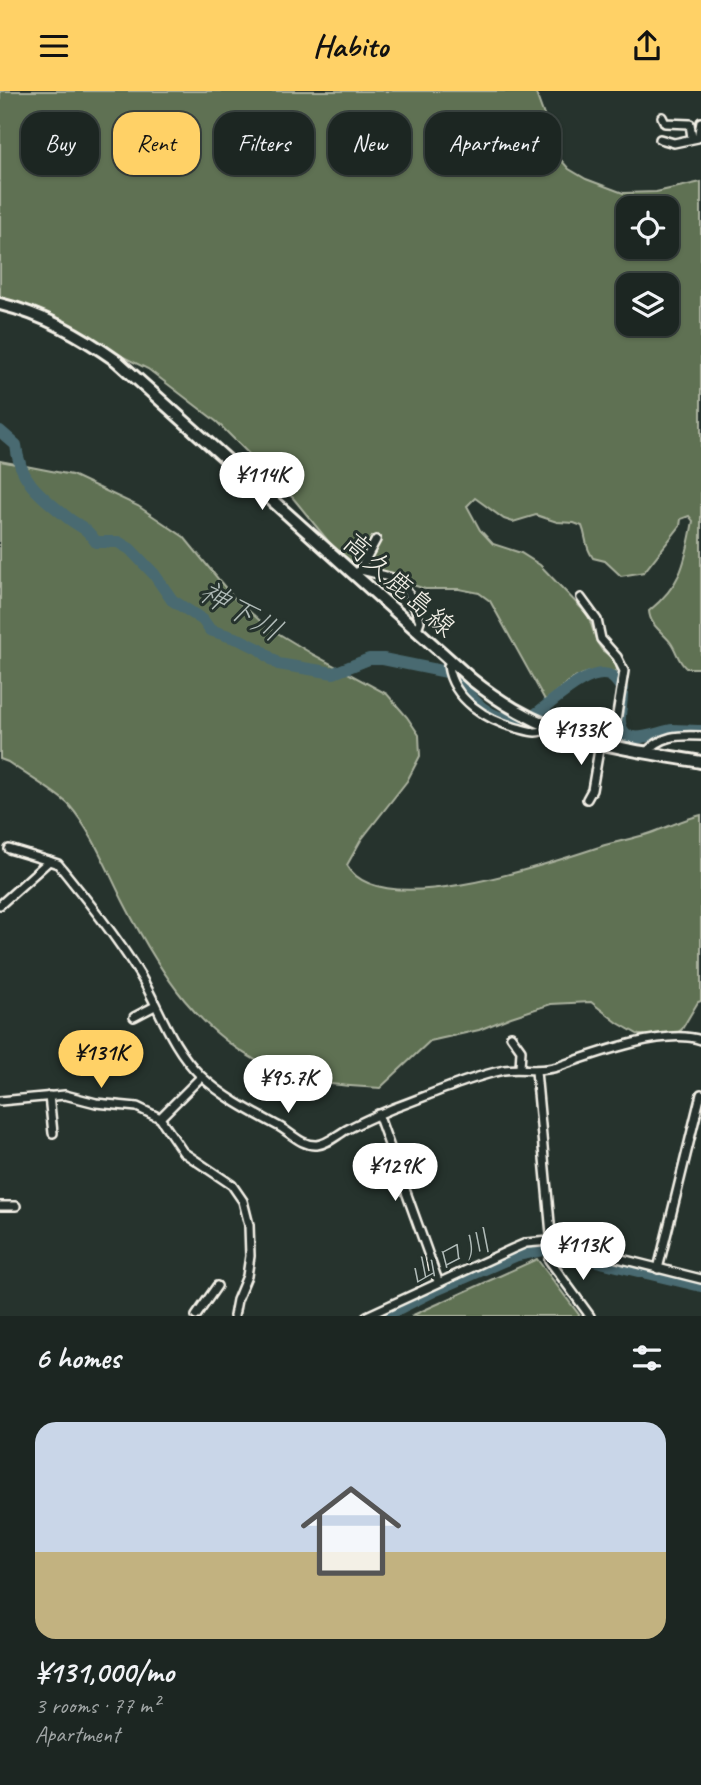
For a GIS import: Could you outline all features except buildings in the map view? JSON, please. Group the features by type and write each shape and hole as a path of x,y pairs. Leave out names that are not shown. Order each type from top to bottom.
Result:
{"main road":[{"name":"高久鹿島線","path":"0,304 25,310 74,331 117,361 359,572 417,629 450,670 521,715 543,725 600,744 701,762"}],"street":[{"path":"662,117 665,123 690,124 692,138"},
{"path":"660,139 674,143 698,138 701,122"},
{"path":"376,540 359,572 400,580 407,589 420,621 417,629"},
{"path":"581,598 597,620 599,635 604,645 621,663 624,671 612,746"},
{"path":"450,670 483,715 531,732 542,732 543,725"},
{"path":"645,753 655,742 668,736 701,736"},
{"path":"587,799 592,790 600,744"},
{"path":"9,849 58,864 107,926 141,977 173,1040 201,1077 261,1119 282,1128 307,1144 323,1144 379,1114 473,1079 520,1068 536,1071 554,1068 598,1051 632,1044 700,1037"},
{"path":"0,905 49,862"},
{"path":"134,1017 155,1006"},
{"path":"511,1036 521,1051 520,1068"},
{"path":"536,1071 551,1263 590,1316"},
{"path":"160,1118 201,1077"},
{"path":"658,1269 701,1094"},
{"path":"0,1101 65,1095 96,1103 137,1107 160,1118 183,1151 232,1185 243,1201 249,1225 250,1256 247,1276 234,1307 234,1316"},
{"path":"48,1096 53,1133"},
{"path":"379,1114 438,1281"},
{"path":"0,1206 16,1206"},
{"path":"367,1316 519,1246 551,1243 701,1279"},
{"path":"196,1316 217,1286"}],"green space":[{"path":"0,91 535,91 543,112 425,112 425,175 561,175 561,160 569,169 586,179 623,193 656,192 701,182 701,668 686,668 683,665 671,643 657,629 649,611 669,591 681,571 693,521 689,516 681,519 680,526 644,572 621,576 605,561 593,558 582,526 536,515 513,522 504,519 475,498 467,506 480,530 493,544 521,553 540,565 588,615 597,642 602,650 614,659 617,669 614,672 602,670 584,674 572,679 545,700 490,601 479,593 459,589 425,589 359,567 333,547 293,498 217,422 148,369 79,335 0,307"},
{"path":"0,461 72,475 138,506 184,537 232,596 266,626 387,694 407,717 419,735 420,756 407,781 361,840 347,865 365,882 394,889 430,889 470,883 645,835 701,815 701,1001 682,1029 675,1035 639,1035 591,1002 551,1004 479,1030 430,1041 380,1088 326,1083 287,1075 248,1056 224,1039 184,1000 152,954 78,816 57,795 0,759"},
{"path":"537,1259 580,1316 411,1316"}],"waterway":[{"name":"神下川","path":"0,431 16,445 22,468 40,495 85,530 96,542 118,542 130,549 154,574 172,600 203,620 210,630 241,640 259,649 278,664 334,673 369,659 383,659 447,672 488,712 517,720"},
{"name":"神下川","path":"537,713 583,680 603,674 613,677 622,689 620,723 628,736 642,737 673,730 701,731"},
{"name":"山口川","path":"384,1316 517,1255 542,1250 701,1286"}]}
